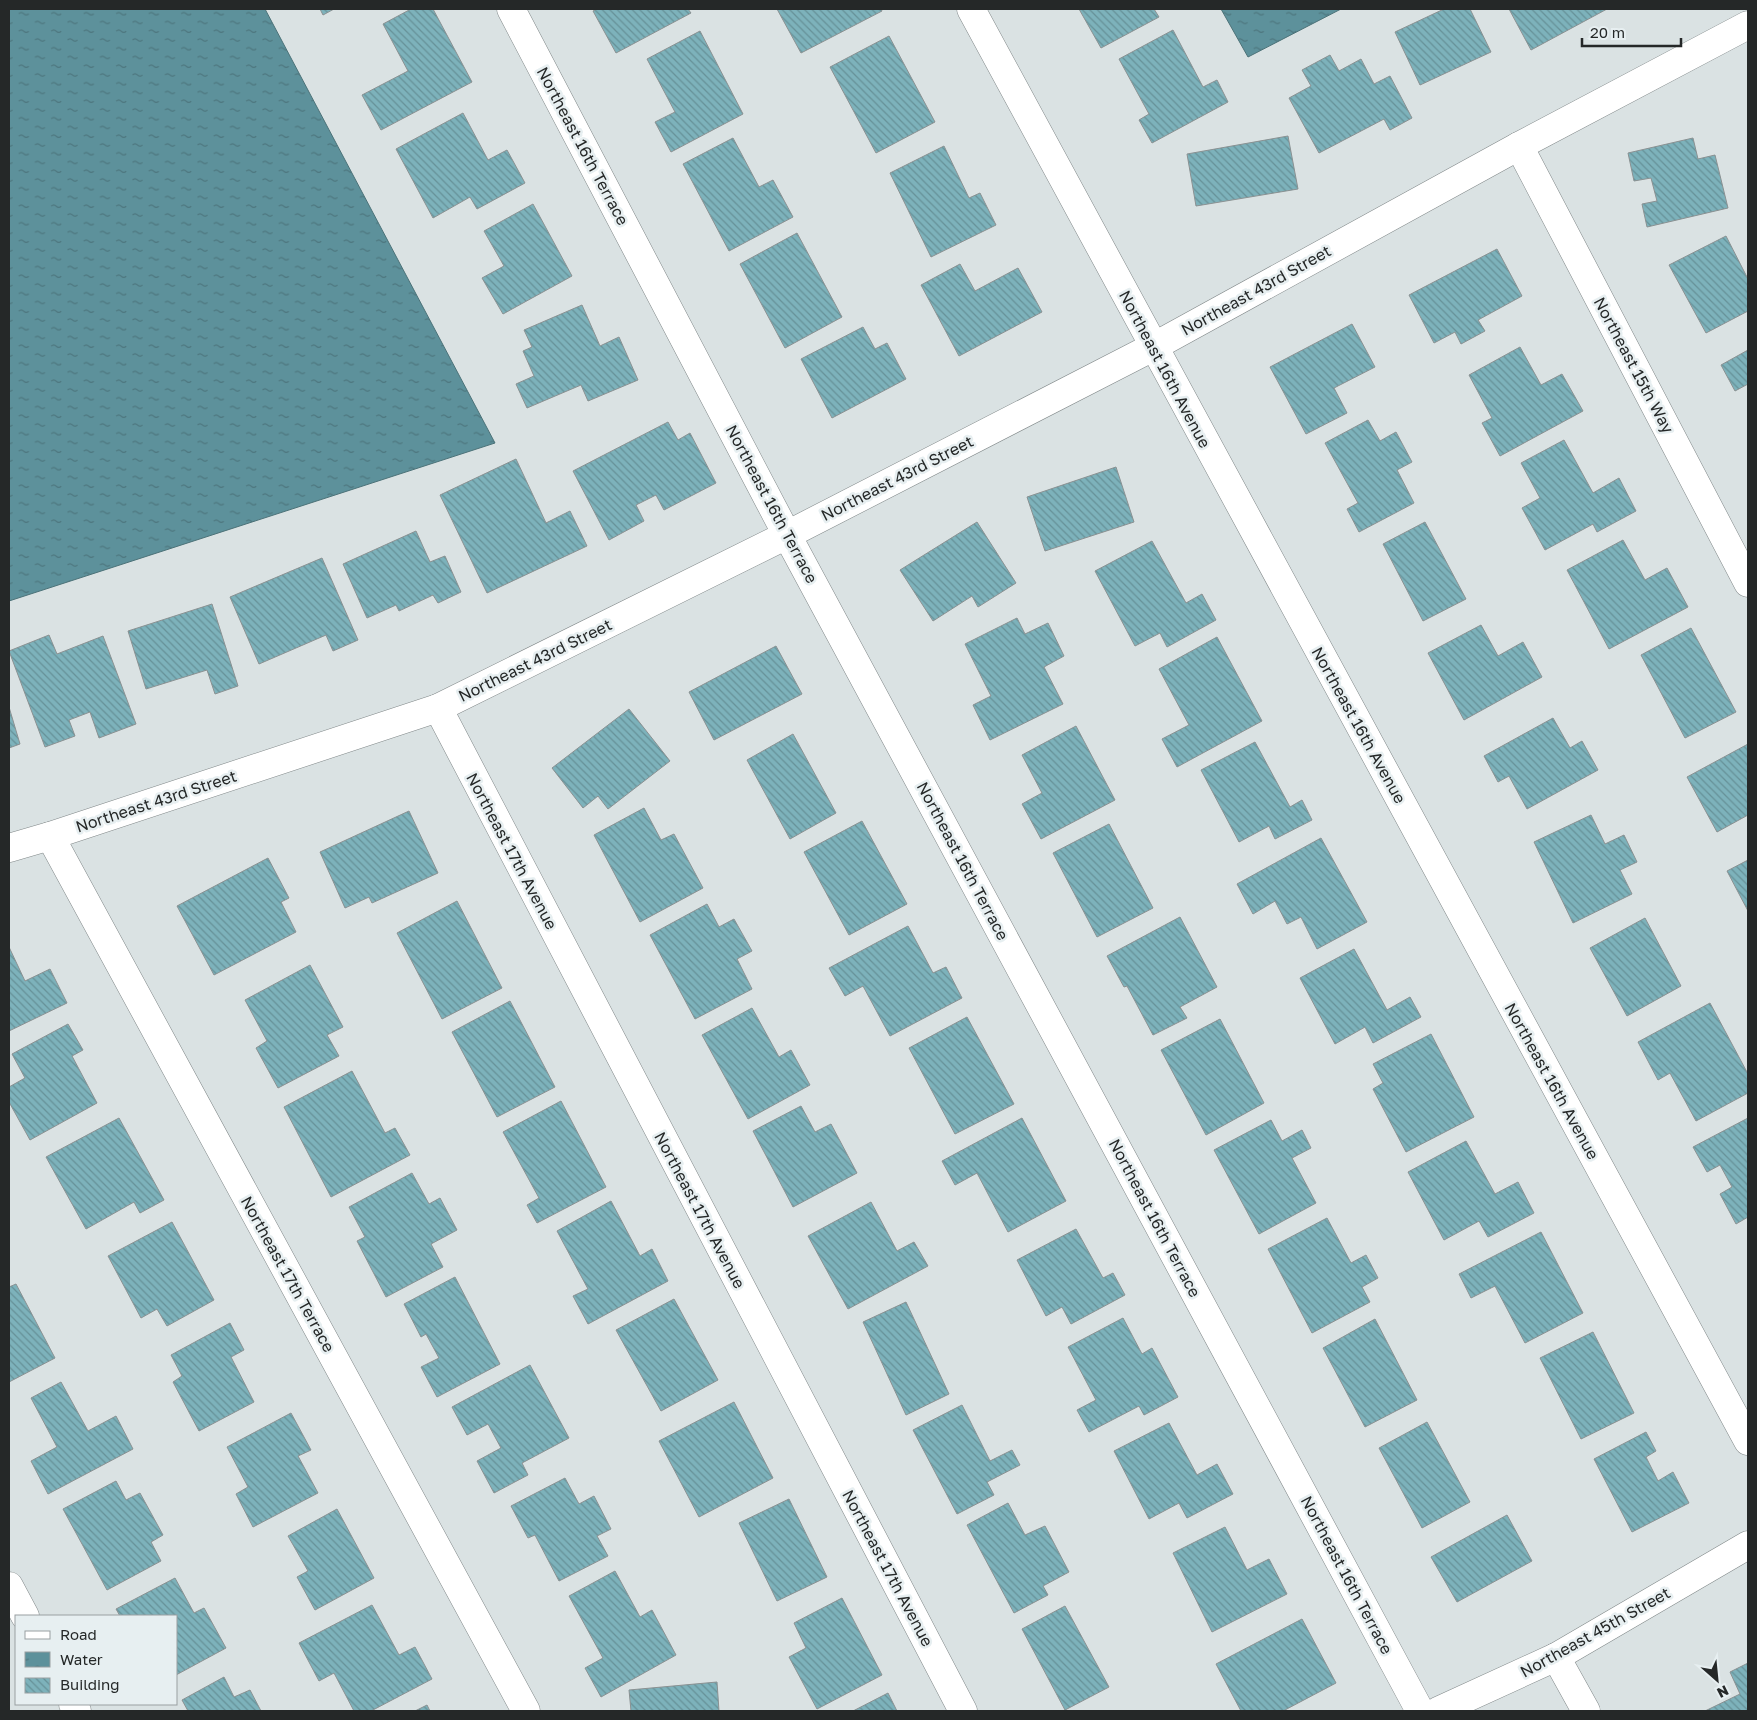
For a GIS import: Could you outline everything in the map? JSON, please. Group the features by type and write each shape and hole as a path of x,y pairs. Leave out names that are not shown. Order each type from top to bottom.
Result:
{"street":[{"name":"Northeast 16th Terrace","path":"511,9 788,534 1420,1711"},
{"name":"Northeast 16th Avenue","path":"970,9 1748,1441"},
{"name":"Northeast 43rd Street","path":"9,848 438,708 788,534 1153,347 1519,146 1748,25"},
{"name":"Northeast 15th Way","path":"1519,146 1748,583"},
{"name":"Northeast 17th Avenue","path":"438,708 962,1711"},
{"name":"Northeast 17th Terrace","path":"50,836 526,1711"},
{"name":"Northeast 45th Street","path":"1438,1711 1556,1657 1748,1545"},
{"path":"9,1586 24,1615"},
{"path":"1556,1657 1586,1711"}],"water":[{"path":"9,9 265,9 495,443 9,601"},
{"path":"1221,9 1341,9 1248,57"}],"building":[{"path":"320,9 334,9 323,15"},
{"path":"411,9 433,9 472,82 381,130 362,95 408,71 383,24"},
{"path":"597,9 688,9 691,13 616,53 593,11"},
{"path":"777,9 881,9 882,11 801,53"},
{"path":"1079,9 1154,9 1159,17 1101,48"},
{"path":"1444,9 1470,9 1491,52 1420,85 1395,32"},
{"path":"1509,9 1607,9 1531,50"},
{"path":"1173,30 1203,87 1217,80 1228,102 1152,143 1139,120 1149,114 1119,59"},
{"path":"700,31 743,114 671,152 655,122 675,112 647,59"},
{"path":"889,36 935,122 876,153 830,67"},
{"path":"1330,55 1339,71 1361,59 1374,84 1390,76 1412,118 1390,130 1384,119 1319,153 1289,98 1311,86 1302,70"},
{"path":"463,113 488,160 507,150 525,183 477,209 470,197 433,218 396,149"},
{"path":"1288,136 1298,189 1196,206 1187,154"},
{"path":"733,138 759,187 773,180 793,217 729,251 683,164"},
{"path":"1693,138 1698,159 1715,155 1728,208 1647,227 1642,204 1657,201 1651,178 1634,181 1628,153"},
{"path":"944,146 969,198 980,193 996,225 931,257 890,173"},
{"path":"533,204 572,276 503,314 482,278 504,266 484,231"},
{"path":"797,233 842,317 785,348 740,264"},
{"path":"1726,236 1748,279 1748,311 1706,333 1669,265"},
{"path":"1497,249 1522,296 1478,320 1485,331 1461,344 1455,332 1434,343 1409,295"},
{"path":"960,264 975,291 1018,268 1042,312 959,356 921,285"},
{"path":"582,305 600,346 619,337 638,380 588,401 581,385 527,408 516,384 534,376 523,351 532,347 524,330"},
{"path":"1352,324 1375,367 1334,388 1347,413 1306,434 1270,367"},
{"path":"863,327 875,349 887,343 906,379 832,418 801,359"},
{"path":"1520,347 1541,385 1562,374 1583,411 1500,456 1482,423 1492,418 1469,375"},
{"path":"1748,350 1748,384 1735,391 1721,365"},
{"path":"1368,420 1380,441 1396,432 1412,462 1397,470 1414,503 1359,532 1347,509 1358,503 1325,443"},
{"path":"668,422 678,440 690,433 716,483 664,510 656,495 636,505 644,521 609,540 573,471"},
{"path":"1564,440 1593,493 1619,478 1636,511 1597,532 1593,524 1545,550 1522,508 1540,498 1521,463"},
{"path":"516,459 546,523 570,511 587,546 487,593 440,495"},
{"path":"1116,467 1134,522 1045,551 1027,497"},
{"path":"977,522 1016,583 978,607 972,596 933,621 900,570"},
{"path":"1425,522 1466,599 1423,621 1383,544"},
{"path":"416,531 430,562 445,556 461,592 438,603 433,595 399,611 396,605 367,618 343,564"},
{"path":"1623,540 1645,580 1667,568 1688,607 1609,649 1567,570"},
{"path":"1152,541 1186,603 1202,594 1216,620 1167,647 1160,633 1135,646 1095,571"},
{"path":"322,558 358,640 333,651 326,635 259,664 230,597"},
{"path":"212,604 238,686 215,694 207,670 146,689 128,631"},
{"path":"1017,618 1025,634 1048,623 1064,656 1044,667 1063,704 990,740 973,705 991,696 965,644"},
{"path":"1481,625 1498,656 1523,642 1542,677 1464,720 1428,653"},
{"path":"1691,628 1736,712 1685,738 1641,655"},
{"path":"49,635 57,654 103,636 136,724 99,738 90,712 69,720 75,736 45,747 9,651"},
{"path":"1217,637 1262,721 1177,767 1162,739 1189,725 1159,669"},
{"path":"776,646 802,694 714,740 689,692"},
{"path":"9,707 20,744 9,748"},
{"path":"629,709 670,761 608,809 598,796 583,808 552,768"},
{"path":"1553,718 1570,748 1582,741 1598,770 1527,809 1509,776 1498,782 1484,756"},
{"path":"1076,726 1115,800 1041,839 1022,804 1042,793 1022,755"},
{"path":"793,734 836,813 790,839 747,760"},
{"path":"1255,742 1290,807 1302,800 1312,820 1275,839 1269,826 1239,842 1201,770"},
{"path":"1748,744 1748,815 1717,832 1687,777"},
{"path":"644,808 661,840 674,834 703,888 640,922 594,835"},
{"path":"409,811 438,873 372,903 369,897 345,908 320,852"},
{"path":"1591,815 1605,844 1624,835 1637,862 1620,870 1632,894 1573,923 1534,842"},
{"path":"862,821 907,904 849,935 804,852"},
{"path":"1109,824 1153,908 1097,937 1053,853"},
{"path":"1321,838 1367,922 1317,949 1301,917 1287,924 1275,901 1253,914 1237,884"},
{"path":"268,858 289,898 281,902 296,932 214,975 177,906"},
{"path":"1748,860 1748,911 1727,871"},
{"path":"457,901 502,988 442,1019 397,933"},
{"path":"707,904 719,927 734,919 752,951 737,959 752,989 695,1019 650,935"},
{"path":"1180,917 1217,987 1180,1007 1187,1018 1153,1035 1127,986 1124,987 1107,956"},
{"path":"1645,918 1681,986 1627,1016 1590,948"},
{"path":"908,926 933,973 946,967 962,998 890,1036 863,986 845,996 829,968"},
{"path":"9,947 25,981 50,969 67,1003 9,1031"},
{"path":"1354,949 1387,1010 1410,997 1421,1017 1373,1043 1365,1027 1335,1044 1300,978"},
{"path":"310,965 343,1027 327,1035 339,1056 278,1088 256,1048 267,1041 245,1000"},
{"path":"510,1001 555,1087 497,1117 452,1032"},
{"path":"1710,1003 1748,1074 1748,1093 1696,1121 1670,1073 1658,1080 1638,1042"},
{"path":"752,1008 779,1057 791,1050 810,1085 748,1119 702,1035"},
{"path":"967,1017 1014,1104 955,1134 909,1048"},
{"path":"1220,1019 1264,1103 1206,1135 1161,1050"},
{"path":"68,1024 83,1050 72,1056 97,1103 30,1140 9,1102 9,1087 25,1078 12,1054"},
{"path":"1431,1034 1474,1117 1406,1152 1373,1089 1383,1083 1373,1064"},
{"path":"352,1071 385,1133 395,1128 410,1155 331,1197 284,1107"},
{"path":"561,1101 606,1187 537,1223 527,1205 539,1198 503,1132"},
{"path":"801,1106 815,1132 831,1124 857,1173 793,1207 753,1131"},
{"path":"119,1118 164,1200 140,1213 134,1202 86,1229 46,1157"},
{"path":"1022,1118 1066,1201 1008,1232 977,1173 955,1185 942,1161"},
{"path":"1748,1118 1748,1217 1736,1224 1720,1194 1732,1187 1720,1165 1707,1172 1693,1147"},
{"path":"1271,1120 1282,1141 1302,1130 1311,1148 1292,1158 1316,1203 1259,1234 1214,1150"},
{"path":"1466,1141 1495,1194 1518,1182 1534,1213 1488,1237 1479,1221 1444,1240 1408,1172"},
{"path":"412,1173 429,1204 440,1198 457,1230 431,1244 443,1267 386,1297 357,1241 365,1237 349,1207"},
{"path":"611,1201 640,1256 652,1249 668,1281 588,1324 573,1296 588,1289 557,1231"},
{"path":"871,1202 897,1251 914,1242 928,1266 848,1309 808,1236"},
{"path":"1327,1218 1351,1263 1366,1255 1378,1278 1362,1287 1370,1302 1312,1333 1268,1249"},
{"path":"172,1222 214,1300 167,1326 157,1309 141,1318 108,1256"},
{"path":"1076,1229 1103,1278 1113,1273 1125,1295 1071,1324 1062,1307 1046,1316 1017,1260"},
{"path":"1541,1232 1583,1313 1525,1343 1495,1286 1471,1298 1459,1274"},
{"path":"455,1277 500,1364 437,1397 421,1367 439,1358 426,1334 421,1337 404,1304"},
{"path":"16,1284 55,1358 9,1382 9,1287"},
{"path":"674,1299 718,1380 661,1411 616,1330"},
{"path":"906,1302 949,1394 906,1415 863,1322"},
{"path":"1123,1318 1142,1354 1152,1348 1178,1397 1144,1415 1139,1406 1089,1432 1077,1410 1096,1400 1068,1347"},
{"path":"1375,1319 1417,1400 1365,1427 1323,1348"},
{"path":"230,1323 244,1350 231,1357 254,1402 199,1431 173,1382 182,1376 171,1355"},
{"path":"1593,1332 1634,1413 1581,1439 1540,1358"},
{"path":"530,1365 569,1438 522,1463 528,1475 494,1493 477,1461 501,1448 488,1424 467,1435 452,1407"},
{"path":"61,1382 88,1431 116,1416 133,1449 48,1494 31,1461 57,1447 31,1398"},
{"path":"734,1402 773,1478 699,1517 659,1441"},
{"path":"962,1405 990,1461 1012,1450 1020,1465 987,1482 994,1495 957,1514 913,1430"},
{"path":"291,1413 311,1450 298,1456 318,1493 253,1527 236,1494 248,1487 227,1447"},
{"path":"1427,1422 1470,1502 1422,1528 1379,1448"},
{"path":"1169,1423 1197,1475 1217,1464 1233,1494 1187,1518 1179,1503 1149,1519 1114,1451"},
{"path":"1646,1432 1656,1451 1646,1457 1658,1481 1673,1472 1689,1503 1632,1532 1594,1459"},
{"path":"565,1478 579,1504 594,1496 611,1529 597,1536 608,1556 559,1581 535,1535 528,1538 511,1506"},
{"path":"116,1481 126,1500 140,1493 163,1535 151,1542 161,1561 107,1590 63,1509"},
{"path":"789,1499 827,1577 777,1601 739,1523"},
{"path":"1008,1503 1025,1535 1045,1526 1069,1572 1043,1586 1048,1595 1014,1613 967,1525"},
{"path":"337,1509 374,1578 315,1610 297,1577 308,1571 288,1536"},
{"path":"1507,1515 1532,1561 1457,1602 1431,1557"},
{"path":"1225,1527 1247,1570 1269,1559 1287,1594 1212,1632 1173,1553"},
{"path":"615,1571 640,1617 652,1610 676,1655 601,1697 585,1668 603,1658 569,1596"},
{"path":"175,1578 194,1613 204,1608 226,1648 178,1674 178,1615 119,1615 116,1609"},
{"path":"842,1598 882,1675 817,1709 789,1657 806,1648 794,1623"},
{"path":"372,1605 399,1655 415,1647 432,1679 371,1711 354,1711 334,1673 319,1681 299,1643"},
{"path":"1065,1606 1109,1687 1065,1710 1022,1629"},
{"path":"1302,1619 1336,1683 1283,1711 1241,1711 1216,1664"},
{"path":"1748,1663 1748,1711 1705,1711 1740,1694 1730,1672"},
{"path":"224,1677 234,1697 250,1690 261,1711 188,1711 182,1700"},
{"path":"717,1682 719,1711 631,1711 629,1690"},
{"path":"888,1693 897,1711 853,1711"},
{"path":"427,1705 430,1711 415,1711"}]}
